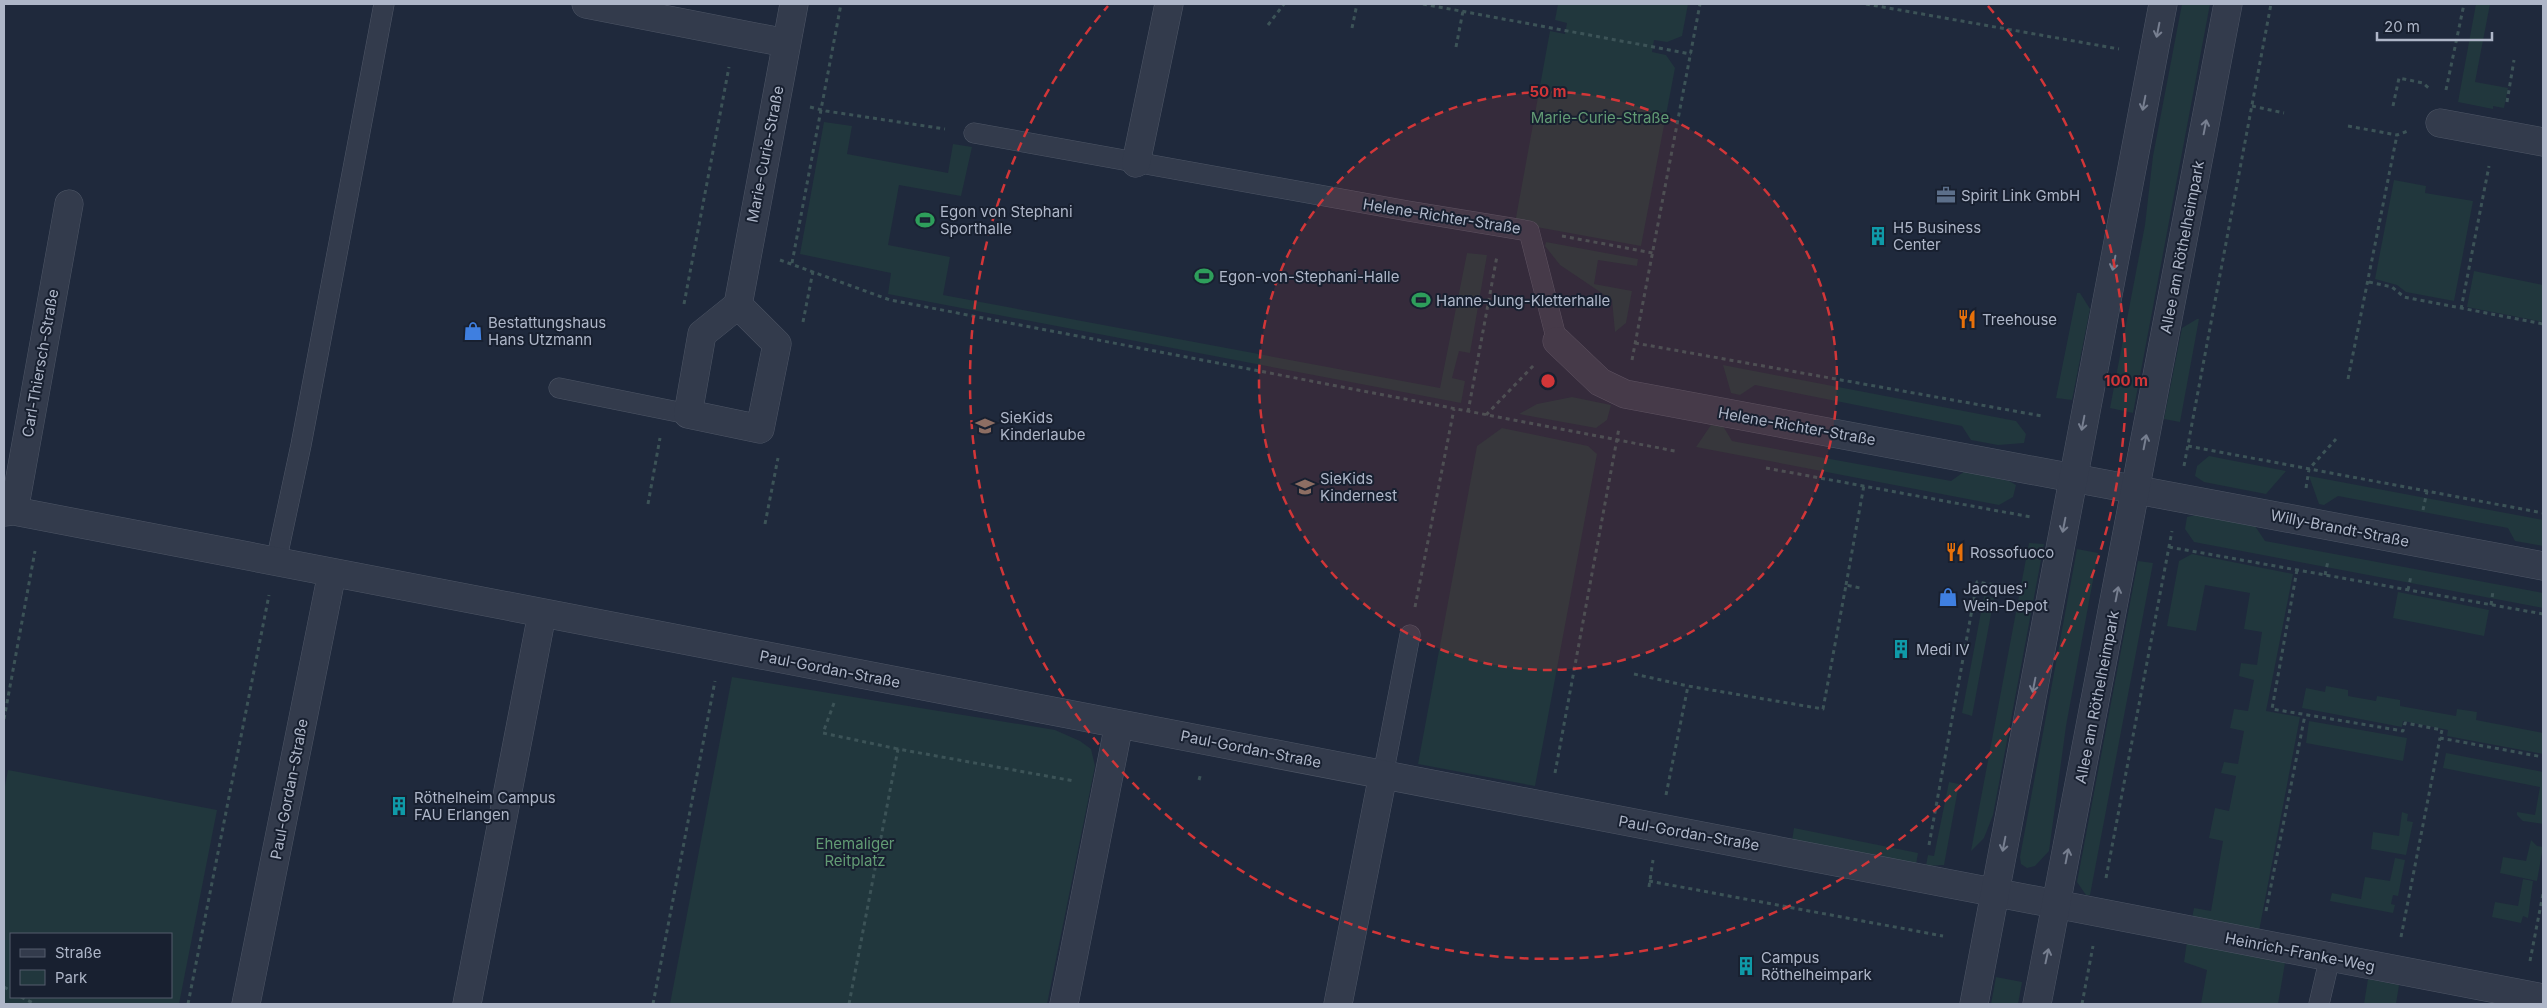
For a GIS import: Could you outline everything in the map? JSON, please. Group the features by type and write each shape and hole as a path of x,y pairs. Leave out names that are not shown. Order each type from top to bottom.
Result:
{"street":[{"path":"586,4 627,8 786,43"},
{"name":"Marie-Curie-Straße","path":"738,305 794,4"},
{"path":"1136,163 1169,4"},
{"path":"1974,1004 2163,4"},
{"name":"Allee am Röthelheimpark","path":"2037,1004 2058,904 2228,4"},
{"path":"2440,123 2543,142"},
{"name":"Carl-Thiersch-Straße","path":"9,511 69,204"},
{"path":"738,305 777,344 760,429 676,412 702,334 738,305"},
{"name":"Helene-Richter-Straße","path":"1557,341 1600,382 1625,394 2073,477"},
{"path":"2073,477 2136,489"},
{"name":"Willy-Brandt-Straße","path":"2136,489 2543,566"},
{"name":"Paul-Gordan-Straße","path":"9,511 1548,808 1995,892"},
{"name":"Paul-Gordan-Straße","path":"246,1004 332,574"},
{"path":"467,1004 542,614"},
{"path":"1064,1004 1119,724"},
{"path":"1338,1004 1383,775"},
{"path":"1995,892 2058,904"},
{"name":"Heinrich-Franke-Weg","path":"2058,904 2533,996"}],"lane":[{"path":"276,562 301,445 384,4"},
{"name":"Helene-Richter-Straße","path":"974,133 1136,163 1529,230 1557,341"},
{"path":"559,388 676,412"},
{"path":"1383,775 1410,635"},
{"path":"2319,1004 2330,957"}],"path":[{"path":"792,263 841,4"},
{"path":"1268,25 1284,4"},
{"path":"1352,28 1357,4"},
{"path":"1423,4 1691,54"},
{"path":"1548,808 1700,4"},
{"path":"1866,4 2111,47"},
{"path":"2348,126 2398,135 2440,123 2464,4"},
{"path":"1456,47 1462,11"},
{"path":"684,307 736,33"},
{"path":"2461,309 2514,60"},
{"path":"2393,106 2399,78 2423,83"},
{"path":"776,98 821,110 974,133"},
{"path":"2252,106 2284,113"},
{"path":"2348,379 2398,135"},
{"path":"1468,412 1503,226"},
{"path":"1529,230 1653,253"},
{"path":"747,251 792,263 890,300 1675,451"},
{"path":"2369,282 2392,287 2404,297 2543,324"},
{"path":"1486,415 1557,341"},
{"path":"1635,343 2042,416"},
{"path":"1410,635 1454,409"},
{"path":"648,504 676,412"},
{"path":"2300,520 2309,469 2336,439"},
{"path":"2188,446 2543,513"},
{"path":"1766,468 2064,524"},
{"path":"1634,674 1688,686 1823,709 1864,486"},
{"path":"4,719 42,518"},
{"path":"2169,547 2543,614"},
{"path":"188,1004 276,562"},
{"path":"2297,570 2272,709 2404,731 2405,723 2442,730 2394,970"},
{"path":"1922,878 1976,582 2008,587"},
{"path":"1846,585 1860,588"},
{"path":"653,1004 721,648"},
{"path":"840,670 837,694 823,733 898,749 1065,779"},
{"path":"1660,828 1688,686"},
{"path":"2259,944 2305,715"},
{"path":"2440,738 2543,757"},
{"path":"849,1004 898,749"},
{"path":"1649,881 1943,936"},
{"path":"2533,996 2543,894"},
{"path":"23,998 35,1004"}],"green space":[{"name":"Marie-Curie-Straße","path":"1558,4 1688,4 1682,36 1667,42 1654,40 1652,52 1666,55 1675,68 1641,246 1515,223 1550,31 1565,34 1567,23 1555,20"},
{"path":"2182,4 2210,4 2133,413 2110,408 2145,225 2153,156"},
{"path":"2476,4 2490,4 2475,82 2508,88 2504,108 2493,106 2493,109 2458,102"},
{"path":"824,122 852,126 847,154 948,173 953,144 972,147 961,196 899,185 888,245 950,257 943,295 1440,388 1467,253 1487,255 1470,353 1459,351 1452,378 1465,381 1461,403 888,294 891,273 800,254"},
{"path":"2394,180 2426,186 2425,193 2473,201 2454,301 2406,292 2397,285 2375,279"},
{"path":"1546,242 1638,259 1637,266 1598,260 1594,284 1632,291 1626,323 1615,332 1612,300 1560,265 1545,246"},
{"path":"2474,271 2543,285 2543,322 2467,307"},
{"path":"2077,293 2080,293 2090,309 2072,400 2056,398"},
{"path":"2199,319 2180,422 2164,419 2182,328"},
{"path":"1723,365 2016,421 2026,434 2024,443 1998,445 1971,440 1962,426 1755,385 1740,395 1731,393"},
{"path":"1572,397 1611,405 1607,420 1596,428 1519,414 1537,404"},
{"path":"1711,425 1723,426 1732,441 1951,481 1965,471 2009,481 2016,485 2013,497 1999,505 1696,447"},
{"path":"1502,428 1588,446 1597,454 1535,786 1418,764 1477,446"},
{"path":"2209,456 2286,471 2266,494 2204,482 2195,476 2197,466"},
{"path":"2309,476 2543,520 2543,546 2515,541 2508,528 2338,496 2324,505 2319,504"},
{"path":"2195,515 2255,526 2265,541 2543,593 2543,608 2194,542 2185,529 2187,517"},
{"path":"2029,543 2044,544 1993,815 1984,838 1971,851"},
{"path":"2077,549 2098,553 2066,726 2049,851 2035,866 2027,868 2021,864 2020,857"},
{"path":"2192,554 2293,574 2266,711 2300,717 2259,931 2192,918 2194,908 2211,911 2223,841 2209,838 2215,808 2229,811 2236,776 2221,773 2224,762 2238,764 2244,731 2230,728 2234,709 2248,711 2254,680 2239,676 2241,663 2257,665 2262,632 2244,629 2250,593 2205,585 2196,631 2167,626 2179,561"},
{"path":"2138,561 2153,563 2090,895 2086,895 2077,882"},
{"path":"2398,592 2489,610 2484,636 2393,618"},
{"path":"1984,596 1994,598 1972,716 1962,713"},
{"name":"Ehemaliger Reitplatz","path":"732,677 1055,730 1080,741 1091,749 1095,766 1047,1004 670,1004"},
{"path":"2326,686 2348,690 2348,696 2376,701 2377,696 2400,700 2400,706 2456,716 2457,709 2477,712 2476,720 2543,733 2543,754 2447,736 2448,730 2403,721 2402,727 2302,708 2306,688 2325,692"},
{"path":"2309,721 2407,738 2403,761 2306,743"},
{"path":"2446,753 2543,772 2543,824 2523,821 2517,815 2517,812 2535,815 2540,787 2443,768"},
{"path":"8,770 217,810 179,1004 4,1004 4,791"},
{"path":"1949,782 1959,784 1944,865 1926,866 1928,855 1934,856"},
{"path":"2402,812 2408,814 2407,821 2413,822 2406,855 2371,849 2373,832 2399,836"},
{"path":"1794,828 1918,853 1916,864 1792,841"},
{"path":"2531,840 2537,846 2543,847 2537,881 2500,873 2503,857 2526,861"},
{"path":"2395,858 2405,860 2398,896 2393,895 2391,904 2395,905 2393,913 2330,901 2332,893 2361,899 2365,877 2390,881"},
{"path":"2523,879 2533,881 2528,918 2523,916 2521,923 2492,917 2495,902 2518,906"},
{"path":"2187,942 2285,963 2278,1004 2201,1004 2207,970 2184,962"},
{"path":"1996,977 2022,982 2018,1004 1991,1004"},
{"path":"2368,979 2399,985 2396,1004 2364,1004"}],"place":[{"name":"Spirit Link GmbH","path":"1946,195"},
{"name":"Egon von Stephani Sporthalle","path":"925,220"},
{"name":"H5 Business Center","path":"1878,236"},
{"name":"Egon-von-Stephani-Halle","path":"1204,276"},
{"name":"Hanne-Jung-Kletterhalle","path":"1421,300"},
{"name":"Treehouse","path":"1967,319"},
{"name":"Bestattungshaus Hans Utzmann","path":"473,331"},
{"name":"SieKids Kinderlaube","path":"985,426"},
{"name":"SieKids Kindernest","path":"1305,487"},
{"name":"Rossofuoco","path":"1955,552"},
{"name":"Jacques' Wein-Depot","path":"1948,597"},
{"name":"Medi IV","path":"1901,649"},
{"name":"Röthelheim Campus FAU Erlangen","path":"399,806"},
{"name":"Campus Röthelheimpark","path":"1746,966"}]}
